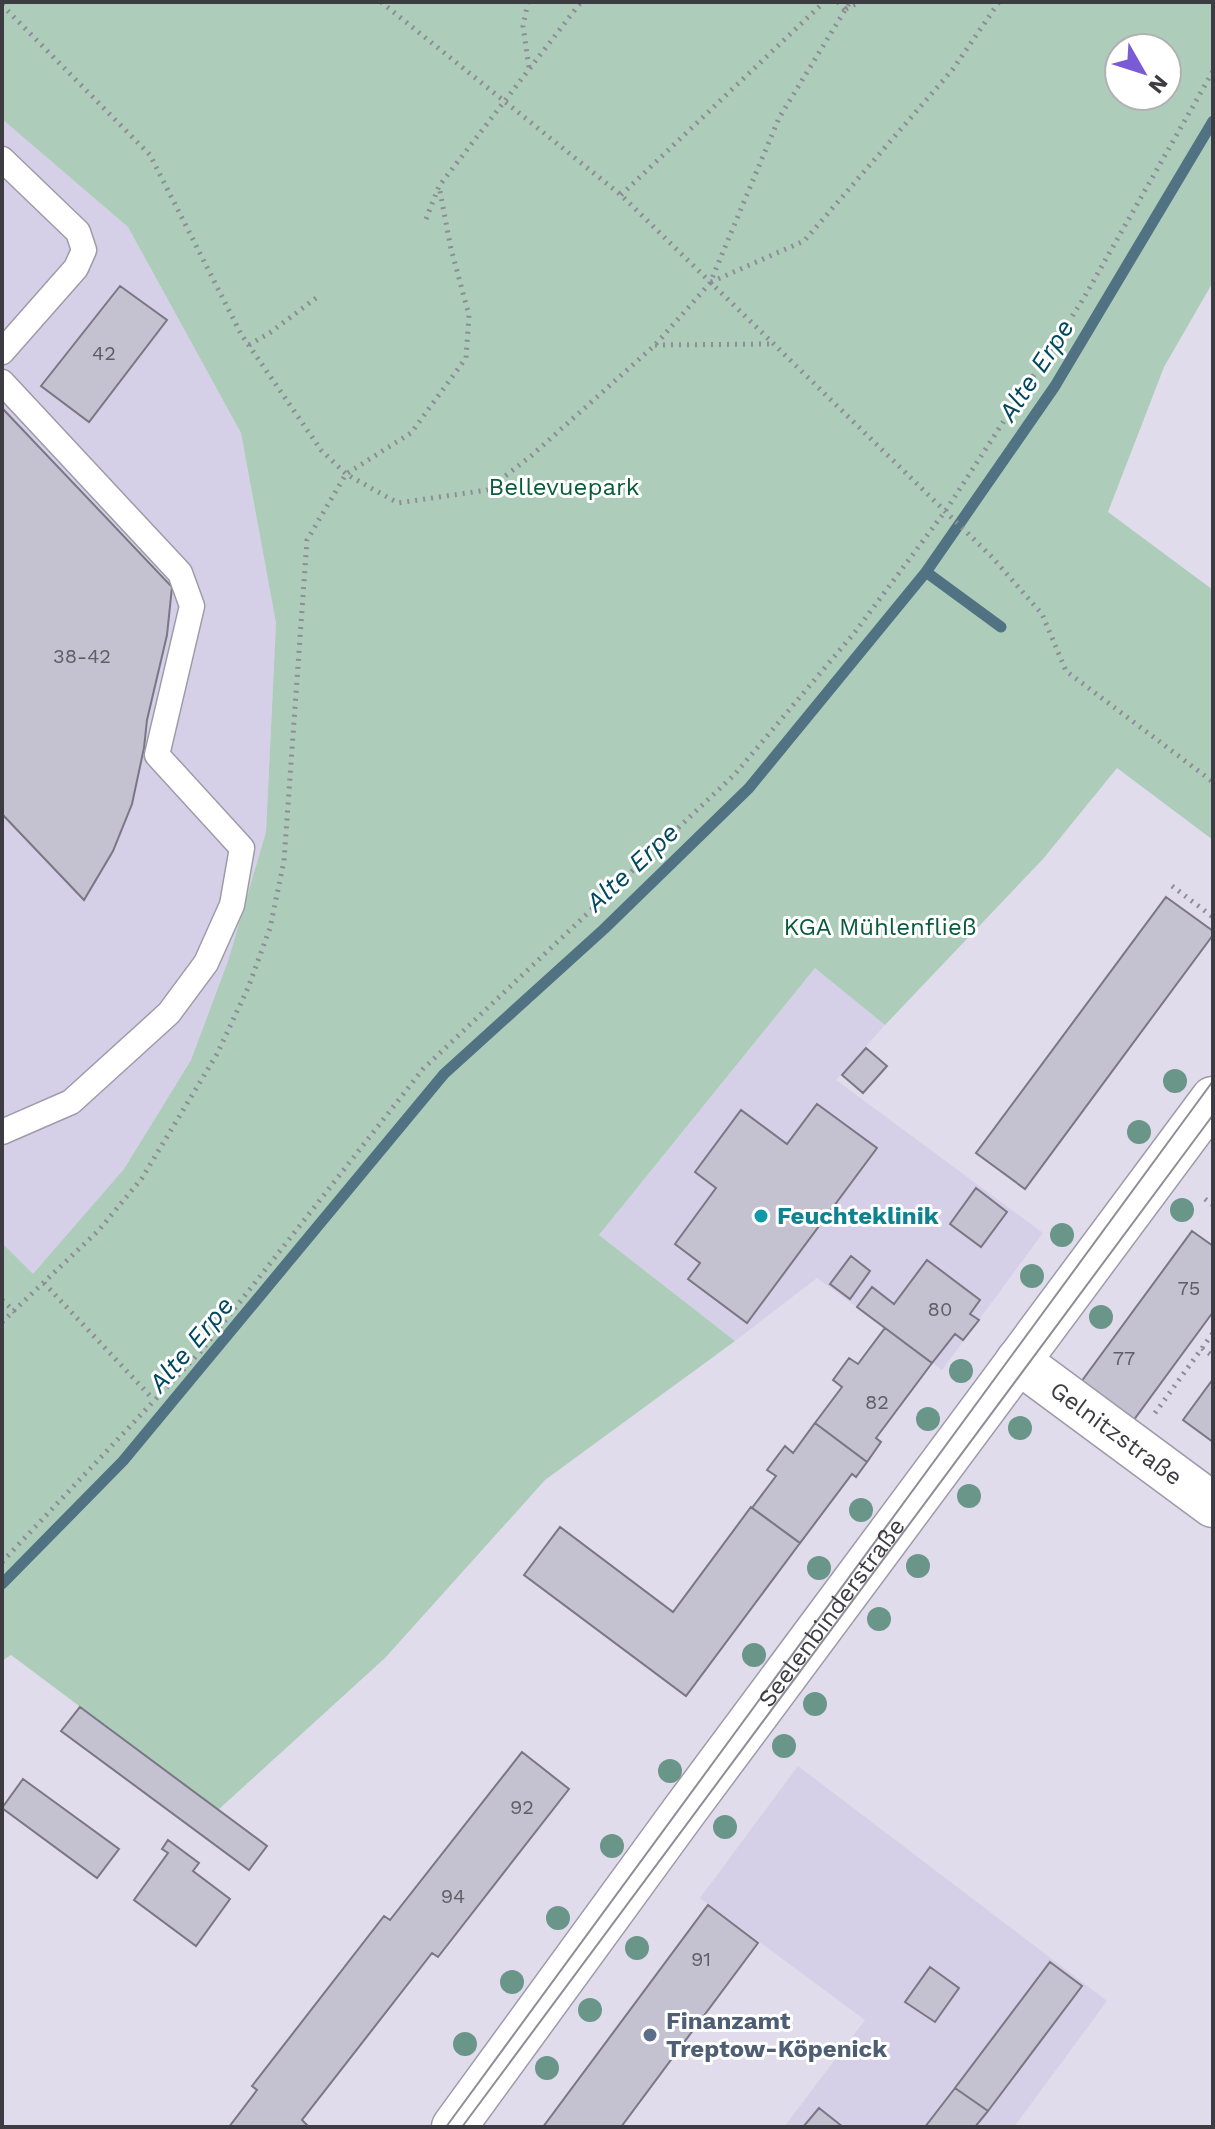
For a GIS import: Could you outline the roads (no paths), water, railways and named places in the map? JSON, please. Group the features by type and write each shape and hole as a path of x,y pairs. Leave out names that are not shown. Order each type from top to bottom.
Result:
{"street":[{"name":"Seelenbinderstraße","path":"454,2127 682,1814 1213,1099"},
{"name":"Gelnitzstraße","path":"1018,1361 1213,1505"}],"lane":[{"path":"2,159 78,232 84,250 76,268 2,352"},
{"path":"2,382 180,573 192,606 157,755 242,848 232,905 206,963 169,1013 71,1102 2,1132"}],"waterway":[{"name":"Alte Erpe","path":"2,1584 123,1461 444,1074 604,929 749,788 926,572 1055,386 1213,121"},
{"path":"926,572 1001,627"}],"tram line":[{"path":"446,2127 1213,1081"},
{"path":"462,2127 1213,1115"}],"place":[{"name":"Feuchteklinik","path":"761,1216"},
{"name":"Finanzamt Treptow-Köpenick","path":"650,2035"}],"park label":[{"name":"Bellevuepark","path":"564,487"},
{"name":"KGA Mühlenfließ","path":"880,927"}]}
